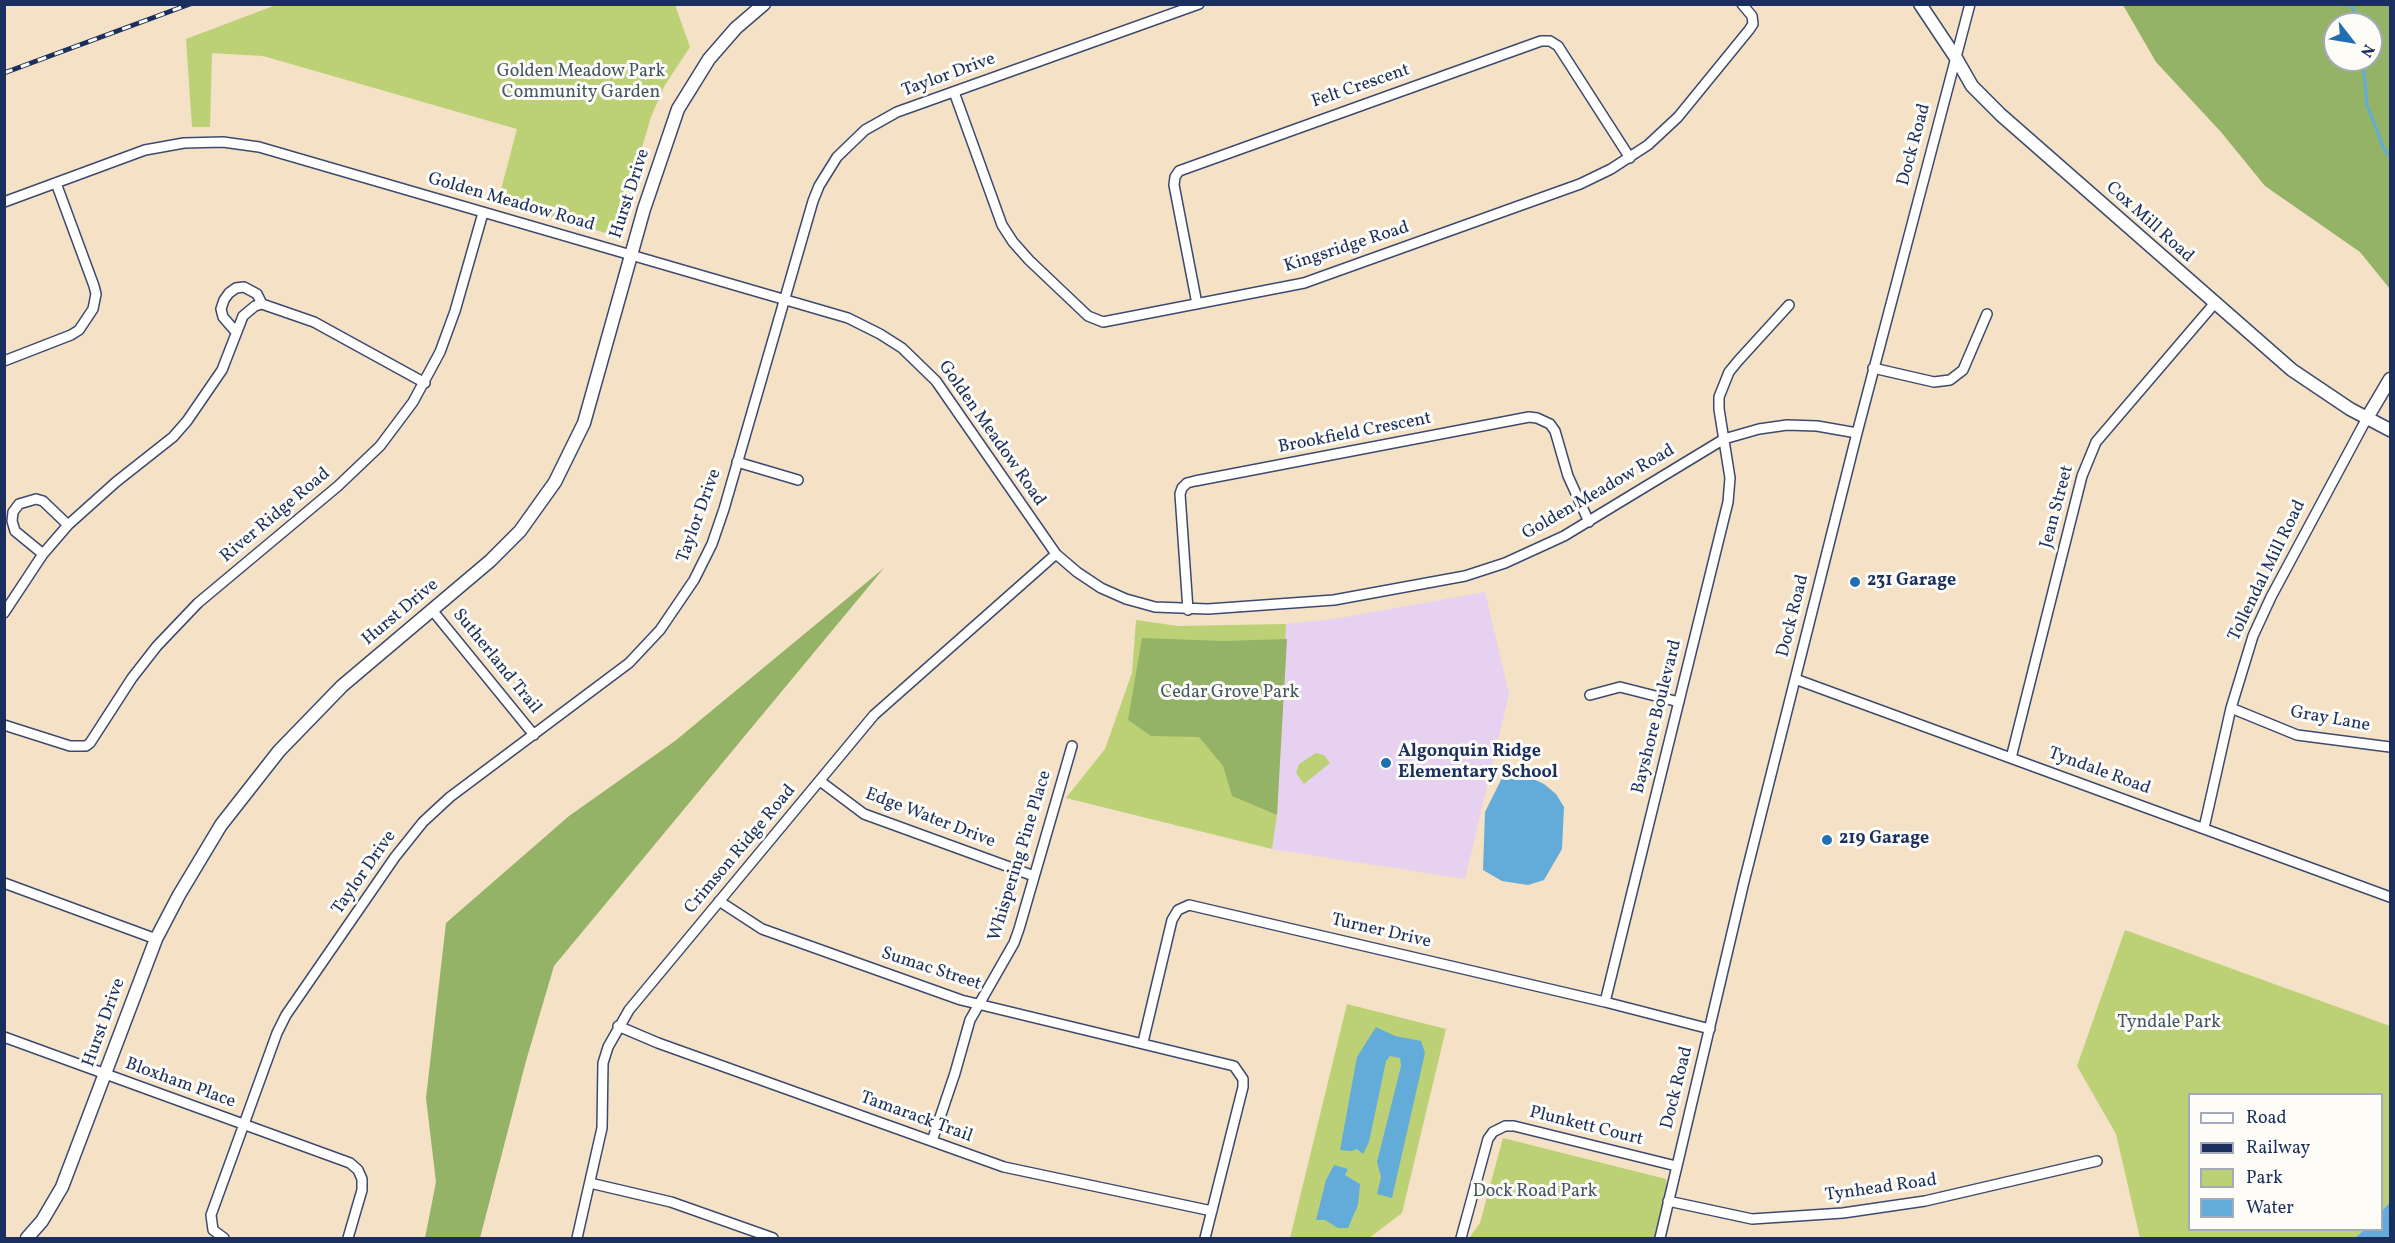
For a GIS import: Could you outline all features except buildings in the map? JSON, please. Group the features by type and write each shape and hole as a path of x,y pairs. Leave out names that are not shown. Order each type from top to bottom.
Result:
{"street":[{"name":"Taylor Drive","path":"243,1124 286,1015 402,848 423,822 450,797 614,676 644,648 674,612 694,580 712,544 816,194 837,157 865,130 909,108 1199,4"},
{"name":"Kingsridge Road","path":"954,92 1002,225 1021,252 1088,316 1103,322 1305,283 1581,184 1630,158 1678,117 1753,24 1752,16 1742,4"},
{"name":"Cox Mill Road","path":"1920,4 1972,86 2001,116 2214,304 2308,383 2391,430"},
{"name":"Dock Road","path":"1660,1239 1795,679 1873,368 1970,4"},
{"name":"Hurst Drive","path":"27,1239 42,1221 62,1187 156,939 179,895 221,825 279,751 342,686 505,548 534,513 566,462 585,423 631,255 670,130 684,99 713,54 736,28 762,5"},
{"name":"Felt Crescent","path":"1197,304 1174,184 1174,177 1179,171 1541,41 1550,41 1558,45 1630,158"},
{"name":"Golden Meadow Road","path":"4,202 104,164 164,146 223,142 259,147 857,321 913,358 946,393 1056,554 1085,578 1114,594 1140,604 1188,610 1334,600 1465,576 1505,563 1564,536 1724,439 1759,429 1787,425 1817,426 1857,434"},
{"path":"4,361 71,335 86,322 93,309 96,294 94,286 56,183"},
{"name":"River Ridge Road","path":"4,726 70,746 81,747 90,743 132,678 172,629 228,577 366,461 394,430 425,383 450,326 483,213"},
{"path":"236,332 223,316 224,300 229,293 236,288 244,287 257,294 262,304"},
{"path":"4,613 43,554 68,525 116,482 173,437 187,421 222,370 243,316 249,309 262,304 329,329 425,383"},
{"name":"Jean Street","path":"2011,758 2082,476 2096,442 2214,304"},
{"name":"Bayshore Boulevard","path":"1605,1002 1729,496 1730,478 1719,409 1723,385 1729,372 1789,305"},
{"path":"1873,368 1934,382 1950,380 1962,370 1987,314"},
{"name":"Tollendal Mill Road","path":"2204,828 2231,708 2253,636 2367,418 2391,379"},
{"name":"Brookfield Crescent","path":"1188,610 1180,494 1187,483 1195,481 1518,419 1537,418 1550,424 1555,431 1568,476 1589,522"},
{"path":"737,462 798,480"},
{"path":"43,554 15,531 12,521 13,512 19,504 27,500 43,501 68,525"},
{"name":"Crimson Ridge Road","path":"577,1239 602,1128 603,1063 618,1026 634,1003 858,734 889,700 1056,554"},
{"name":"Sutherland Trail","path":"432,610 534,735"},
{"name":"Tyndale Road","path":"1795,679 2391,897"},
{"path":"1590,695 1620,687 1679,702"},
{"name":"Gray Lane","path":"2231,708 2298,735 2391,747"},
{"name":"Whispering Pine Place","path":"932,1141 970,1020 1014,943 1072,746"},
{"name":"Edge Water Drive","path":"820,781 864,814 1034,876"},
{"path":"4,884 156,939"},
{"name":"Sumac Street","path":"719,901 762,929 944,994 1226,1062 1234,1066 1243,1079 1243,1087 1212,1211"},
{"name":"Turner Drive","path":"1143,1042 1174,914 1189,905 1605,1002 1710,1029"},
{"name":"Tamarack Trail","path":"618,1026 669,1047 1017,1170 1212,1211"},
{"name":"Bloxham Place","path":"4,1037 350,1163 358,1170 362,1179 362,1190 348,1239"},
{"name":"Bloxham Place","path":"224,1239 213,1230 211,1215 243,1124"},
{"name":"Plunkett Court","path":"1461,1239 1488,1139 1493,1132 1505,1126 1514,1126 1676,1166"},
{"name":"Tynhead Road","path":"1668,1201 1752,1219 1843,1213 1925,1201 2097,1161"},
{"path":"590,1183 671,1202 773,1239"},
{"path":"1205,1239 1212,1211"}],"shaded area":[{"name":"Algonquin Ridge Elementary School","path":"1485,592 1509,694 1465,879 1272,849 1277,815 1286,624 1334,619"}],"green space":[{"name":"Golden Meadow Park Community Garden","path":"276,5 675,5 690,47 665,85 651,117 616,236 498,201 517,129 263,56 212,53 210,127 192,127 186,39"},
{"path":"2123,5 2390,5 2390,289 2360,252 2265,186 2221,132 2156,62"},
{"path":"884,568 554,966 526,1061 480,1238 425,1238 436,1182 426,1098 446,923 569,816 675,741"},
{"path":"1136,620 1178,626 1286,624 1277,815 1272,849 1066,798 1105,749 1132,673"},
{"name":"Cedar Grove Park","path":"1142,638 1224,641 1287,639 1277,815 1232,796 1223,766 1199,737 1151,736 1128,720"},
{"path":"1316,753 1324,755 1330,763 1304,784 1296,773 1299,764"},
{"name":"Tyndale Park","path":"2125,930 2390,1026 2390,1202 2383,1210 2383,1093 2188,1093 2188,1231 2363,1231 2355,1238 2140,1238 2116,1134 2077,1066"},
{"path":"1347,1004 1446,1029 1402,1213 1369,1238 1290,1238"},
{"name":"Dock Road Park","path":"1503,1138 1666,1179 1667,1186 1655,1238 1469,1238 1480,1223"}],"water":[{"path":"1518,772 1544,784 1556,794 1564,807 1562,849 1544,880 1528,885 1502,881 1483,870 1485,812 1502,778"},
{"path":"1376,1027 1395,1036 1421,1041 1425,1053 1392,1198 1377,1194 1381,1177 1377,1162 1401,1066 1400,1058 1390,1056 1386,1061 1369,1142 1363,1154 1357,1149 1340,1150 1357,1057"},
{"path":"1334,1165 1348,1169 1345,1175 1360,1184 1358,1205 1348,1228 1338,1228 1325,1220 1316,1220 1326,1180"},
{"path":"2390,1202 2390,1238 2355,1238 2363,1231 2383,1231 2383,1210"}],"waterway":[{"path":"2351,4 2354,12"},
{"path":"2364,72 2367,105 2384,149 2390,157"}],"railway":[{"path":"4,73 190,4"}],"place":[{"name":"231 Garage","path":"1855,582"},
{"name":"Algonquin Ridge Elementary School","path":"1386,763"},
{"name":"219 Garage","path":"1827,840"}]}
